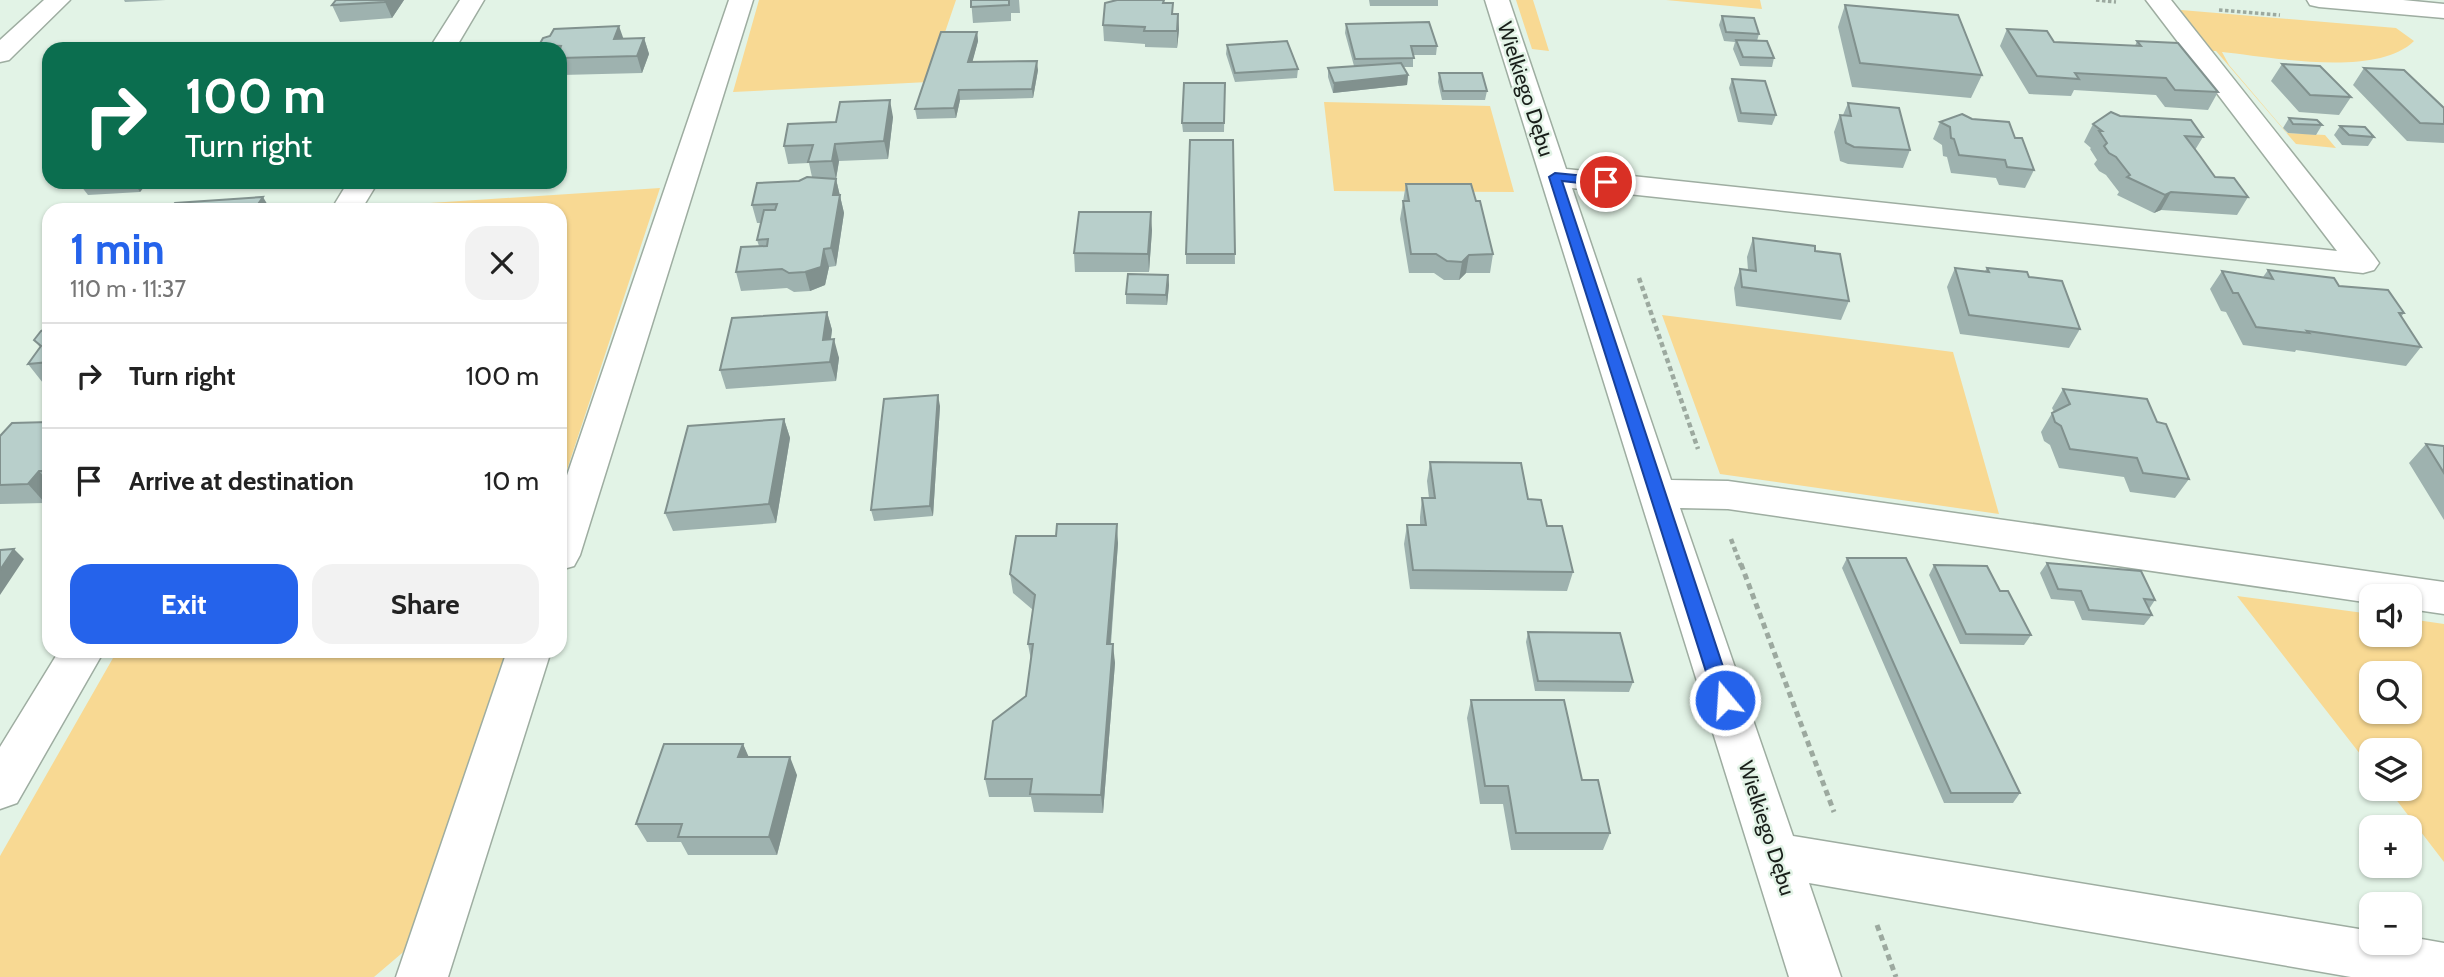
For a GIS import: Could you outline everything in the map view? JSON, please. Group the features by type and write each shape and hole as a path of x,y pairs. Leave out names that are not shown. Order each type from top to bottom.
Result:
{"street":[{"path":"0,54 58,0"},
{"path":"446,42 472,0"},
{"path":"567,534 741,0"},
{"name":"Wielkiego Dębu","path":"1497,0 1815,977"},
{"path":"1555,177 2363,263 2158,0"},
{"path":"2319,0 2444,11"},
{"path":"1656,494 1728,495 2444,598"},
{"path":"0,789 78,658"},
{"path":"422,977 527,658"},
{"path":"1776,855 2444,968"}],"shaded area":[{"path":"759,0 956,0 928,82 733,92"},
{"path":"1516,0 1533,0 1549,51 1532,49"},
{"path":"1666,0 1760,0 1762,9"},
{"path":"2181,10 2396,28 2414,41 2397,52 2375,59 2350,62 2295,60 2222,52 2229,65 2287,133 2325,135 2336,148 2296,144 2216,51 2207,51 2177,12"},
{"path":"1324,102 1490,106 1514,192 1334,191"},
{"path":"660,188 567,470 567,203 430,203"},
{"path":"1662,315 1953,352 1999,514 1720,474"},
{"path":"2237,596 2359,612 2359,647 2422,647 2422,621 2444,624 2444,862 2422,833 2422,815 2408,815 2397,801 2422,801 2422,738 2359,738 2359,753"},
{"path":"113,658 505,658 408,948 374,977 0,977 0,856"}],"building":[{"path":"336,0 386,0 332,5"},
{"path":"971,0 1009,0 1009,5 971,7"},
{"path":"1117,0 1164,0 1163,3 1173,3 1172,14 1178,14 1177,31 1144,31 1145,27 1103,25 1105,3"},
{"path":"1845,5 1958,15 1982,75 1860,63"},
{"path":"1722,16 1754,18 1759,34 1726,32"},
{"path":"1429,22 1437,46 1411,46 1414,58 1355,59 1346,24"},
{"path":"619,26 614,39 644,38 637,56 567,58 567,42 541,42 543,38 550,36 554,29"},
{"path":"2007,29 2047,31 2054,42 2141,46 2137,41 2178,43 2218,92 2175,90 2166,78 2075,73 2079,79 2037,76"},
{"path":"941,32 977,32 968,62 1037,61 1032,89 959,90 954,108 915,109"},
{"path":"1736,40 1767,41 1774,58 1743,57"},
{"path":"1287,41 1298,69 1235,73 1227,45"},
{"path":"1401,63 1408,75 1334,83 1328,68"},
{"path":"2282,64 2320,66 2351,97 2310,95"},
{"path":"2364,68 2404,70 2444,108 2444,124 2420,123"},
{"path":"1439,73 1482,73 1487,91 1443,91"},
{"path":"1732,79 1765,81 1776,115 1741,113"},
{"path":"1184,83 1225,83 1224,123 1182,123"},
{"path":"890,100 884,141 835,144 832,161 808,162 813,145 784,146 788,124 836,122 840,102"},
{"path":"1848,103 1899,108 1910,150 1854,147 1846,143 1840,115 1851,116"},
{"path":"2111,112 2120,116 2191,120 2203,137 2185,136 2215,177 2234,178 2248,197 2171,192 2165,195 2127,177 2130,175 2104,146 2107,143 2099,131 2102,131 2093,124"},
{"path":"1962,114 1972,119 2009,122 2015,138 2022,138 2034,170 2007,167 2005,160 1959,155 1954,139 1951,138 1950,127 1940,122"},
{"path":"2289,118 2317,120 2322,125 2293,124"},
{"path":"2340,126 2365,127 2374,137 2349,135"},
{"path":"1190,140 1233,140 1235,254 1186,254"},
{"path":"807,177 836,179 833,195 840,195 831,248 824,249 821,267 789,273 782,269 736,272 741,247 767,246 768,239 757,240 764,210 775,210 777,204 752,205 757,183 799,181"},
{"path":"1406,184 1471,184 1476,201 1480,201 1493,254 1469,255 1462,262 1447,261 1436,254 1411,254 1403,201 1409,201"},
{"path":"263,197 259,203 175,203"},
{"path":"1079,212 1151,212 1148,254 1074,253"},
{"path":"1753,238 1815,246 1815,251 1840,254 1849,301 1742,287 1740,269 1756,271"},
{"path":"1955,268 1989,272 1987,268 2027,272 2029,277 2062,281 2080,329 1969,315"},
{"path":"2268,270 2334,278 2339,286 2388,290 2404,313 2399,313 2421,347 2307,331 2309,333 2256,327 2238,293 2233,293 2222,271 2273,279"},
{"path":"1128,274 1168,275 1166,295 1126,294"},
{"path":"827,312 823,340 834,339 830,362 720,370 732,318"},
{"path":"41,331 42,363 28,364 41,346 34,340"},
{"path":"2063,389 2147,399 2157,422 2166,424 2189,479 2143,473 2137,458 2070,449 2061,426 2055,422 2052,413 2070,404"},
{"path":"938,395 930,506 871,510 884,399"},
{"path":"784,419 769,504 665,513 688,426"},
{"path":"42,422 42,471 28,484 0,485 0,436 12,423"},
{"path":"2426,444 2444,446 2444,473"},
{"path":"1430,462 1521,463 1528,499 1541,500 1547,526 1562,526 1573,572 1413,570 1407,525 1426,525 1422,498 1435,498"},
{"path":"1057,524 1117,524 1107,644 1113,644 1101,795 1030,794 1032,779 985,779 993,721 1026,696 1033,644 1028,644 1035,595 1010,574 1016,536 1056,536"},
{"path":"14,549 0,570 0,550"},
{"path":"1847,558 1906,558 2020,793 1951,793"},
{"path":"2047,563 2141,571 2155,600 2144,599 2152,615 2089,610 2081,591 2058,589"},
{"path":"1934,565 1987,566 2000,591 2008,591 2031,635 1966,634"},
{"path":"1528,632 1620,633 1633,682 1538,681"},
{"path":"1471,700 1564,700 1582,780 1598,780 1610,833 1516,833 1508,786 1485,786"},
{"path":"664,744 743,744 738,757 790,757 769,837 678,837 682,824 636,824"}],"route":[{"path":"1606,182 1555,177 1725,700"}]}
